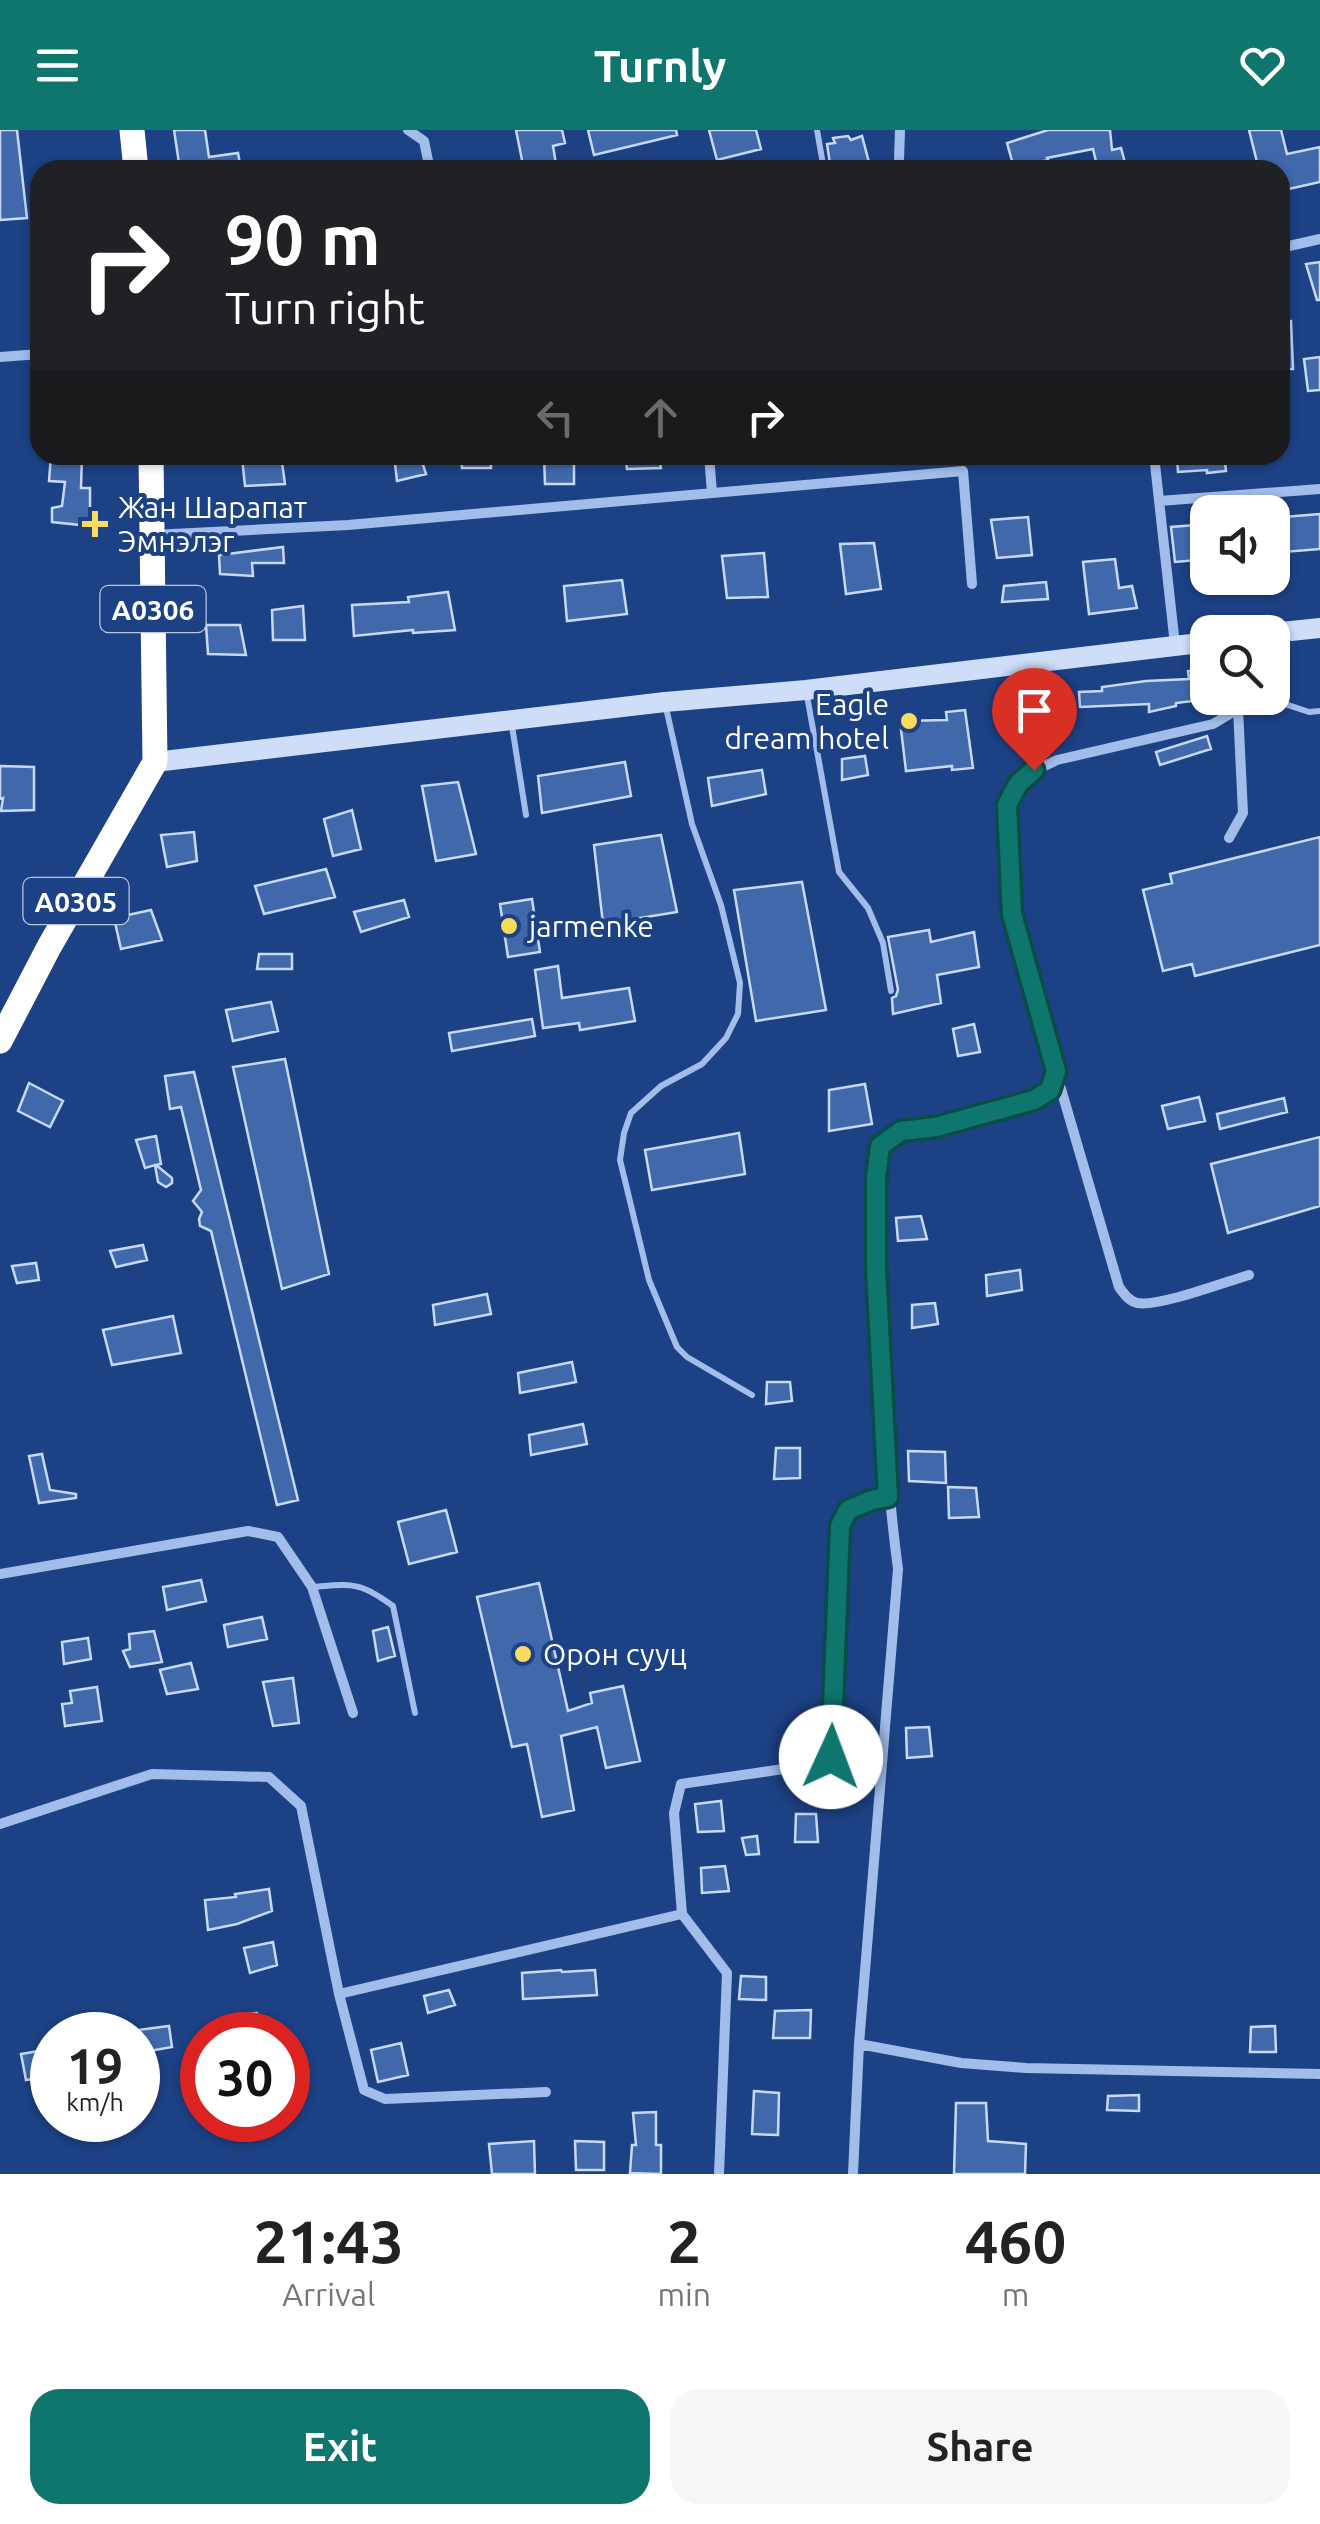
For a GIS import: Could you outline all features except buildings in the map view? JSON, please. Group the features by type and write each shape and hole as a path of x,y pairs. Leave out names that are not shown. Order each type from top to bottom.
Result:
{"highway":[{"path":"132,130 135,160"},
{"name":"A0306","path":"151,465 154,762"},
{"name":"A0305","path":"0,1041 154,762"}],"main road":[{"path":"1290,631 1320,628"},
{"path":"154,762 1190,644"}],"street":[{"path":"408,130 424,141 428,160"},
{"path":"900,130 901,160"},
{"path":"1290,246 1320,239"},
{"path":"0,357 30,355"},
{"path":"710,465 712,494"},
{"path":"965,465 972,584"},
{"path":"1155,465 1175,646"},
{"path":"152,535 348,526 963,472"},
{"path":"1159,501 1320,489"},
{"path":"1224,715 1212,724 1056,760 1034,770 1018,784 1007,805 1012,914 1120,1287 1136,1303 1154,1302 1249,1275"},
{"path":"1228,838 1242,813 1240,715"},
{"path":"853,2174 858,2044 898,1569 888,1497 876,1268 880,1146 901,1131 936,1127 1034,1100 1050,1090 1056,1071"},
{"path":"719,2174 727,1974 682,1914 674,1813 681,1784 818,1764 831,1757 840,1526 848,1510 888,1497"},
{"path":"0,1574 248,1531 278,1537 312,1587 353,1713"},
{"path":"0,1824 152,1774 269,1777 300,1806 339,1994 364,2090 385,2099 546,2092"},
{"path":"339,1994 682,1914"},
{"path":"858,2044 961,2063 1026,2068 1320,2074"}],"lane":[{"path":"816,130 822,160"},
{"path":"806,690 839,872 868,908 883,942 891,991"},
{"path":"665,702 692,824 721,905 740,982 738,1014 726,1038 702,1064 661,1086 631,1113 620,1160 649,1280 677,1346 686,1357 752,1395"},
{"path":"1290,706 1320,711"},
{"path":"510,720 526,814"},
{"path":"312,1587 352,1584 371,1590 393,1606 415,1713"}],"place":[{"name":"Жан Шарапат Эмнэлэг","path":"95,524"},
{"name":"Eagle dream hotel","path":"909,721"},
{"name":"jarmenke","path":"509,926"},
{"name":"Орон сууц","path":"523,1654"}],"route":[{"path":"831,1757 840,1526 848,1510 888,1497 876,1268 880,1146 901,1131 936,1127 1034,1100 1050,1090 1056,1071 1012,914 1007,805 1018,784 1034,770"}]}
